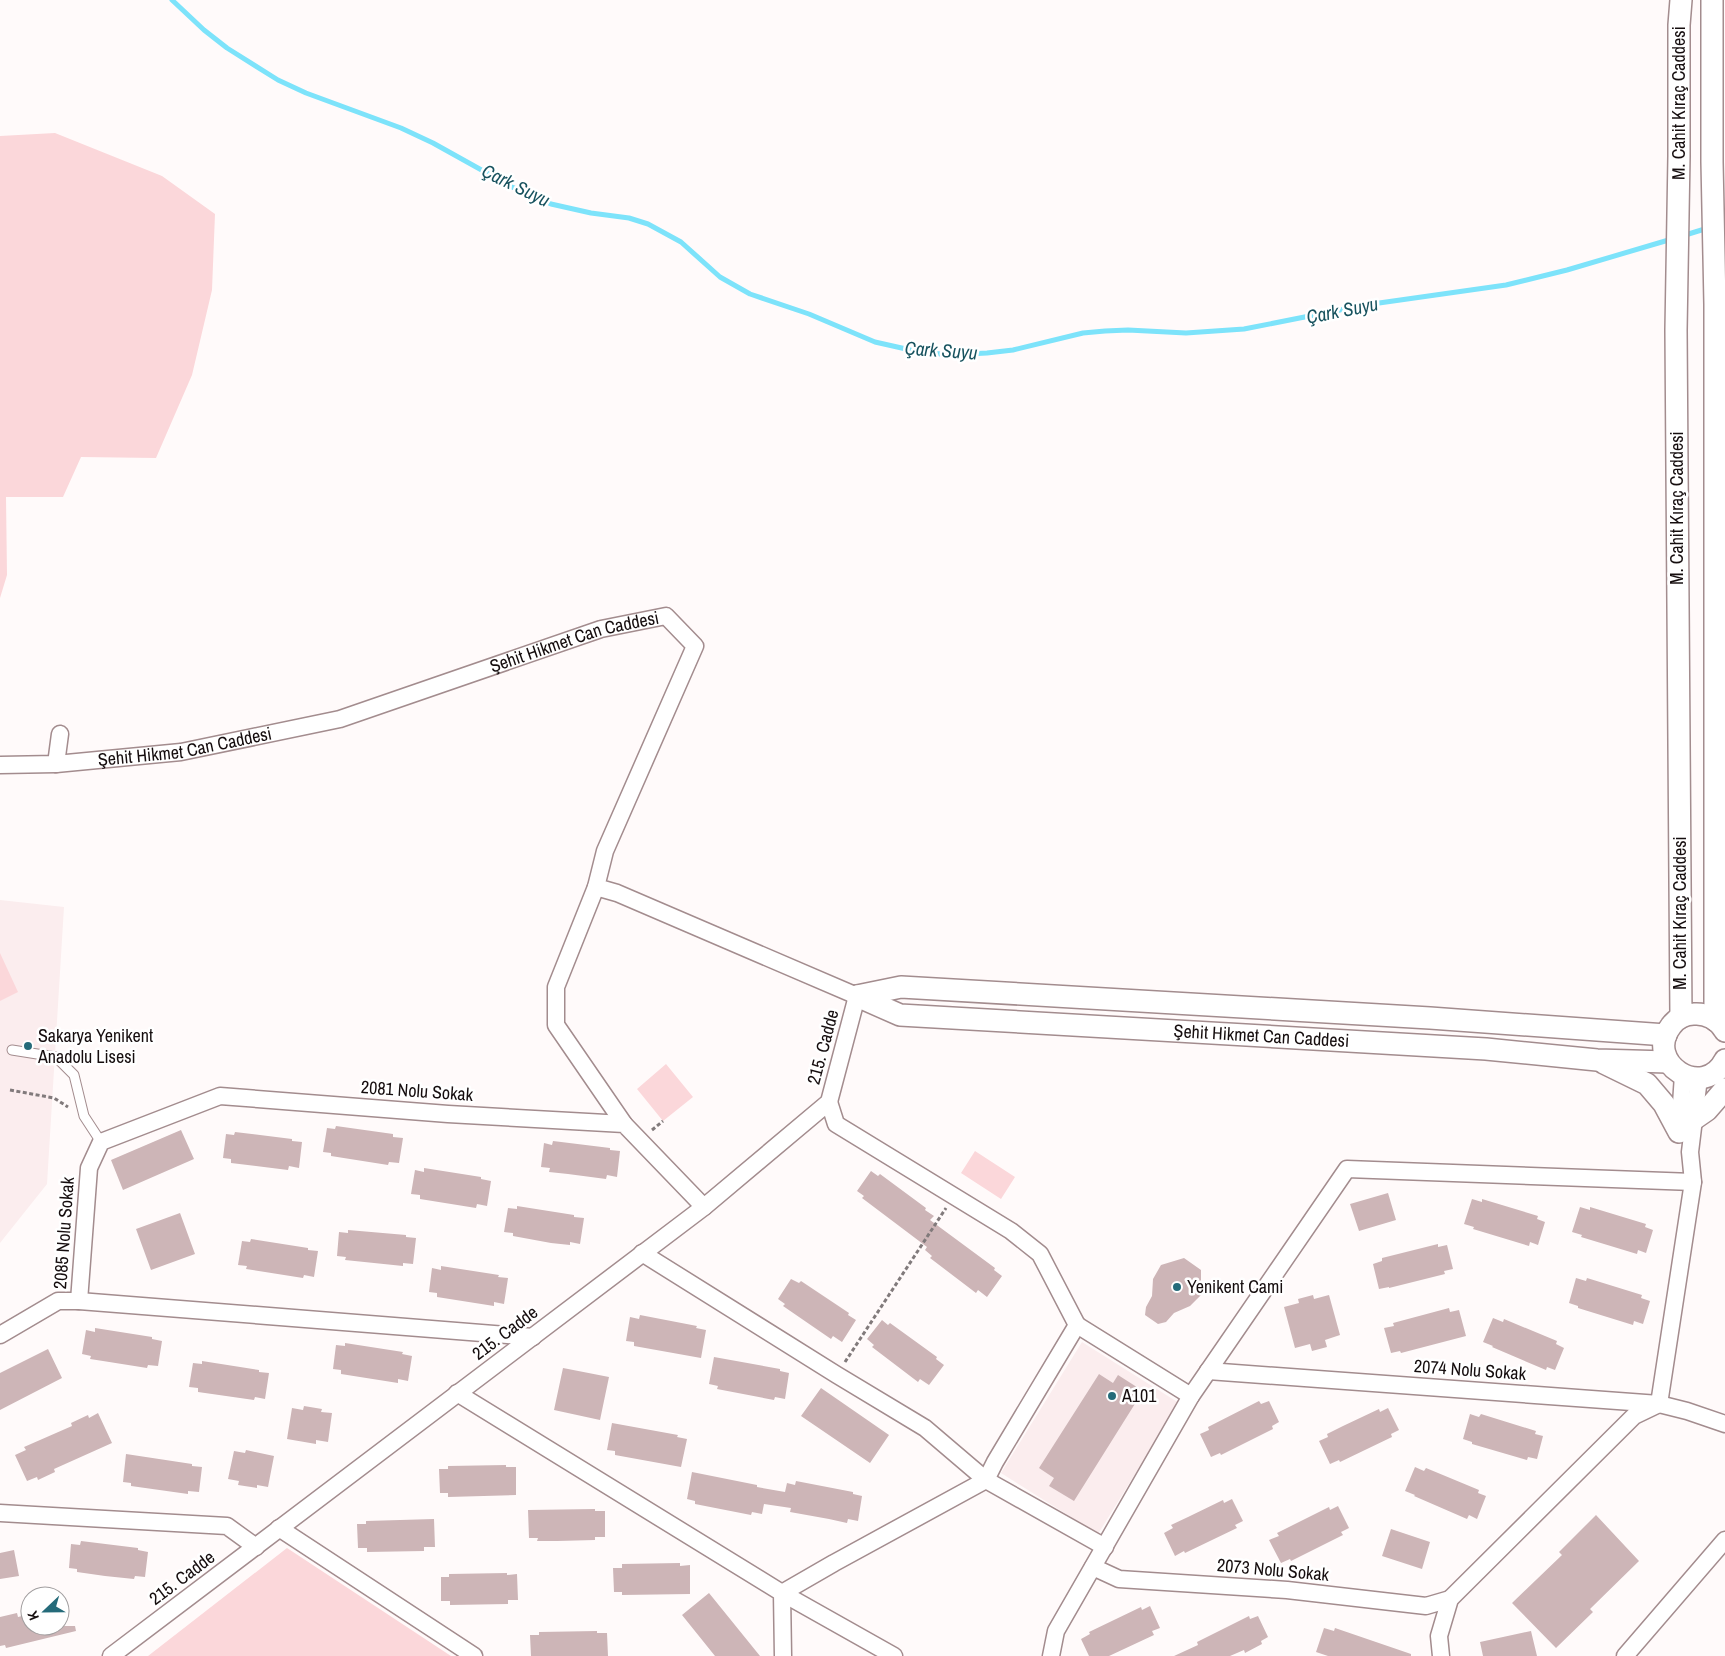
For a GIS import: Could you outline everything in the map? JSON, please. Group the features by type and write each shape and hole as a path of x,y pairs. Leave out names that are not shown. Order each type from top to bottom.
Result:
{"street":[{"name":"M. Cahit Kıraç Caddesi","path":"1681,0 1679,25 1676,330 1681,1017"},
{"name":"M. Cahit Kıraç Caddesi","path":"1712,0 1720,1025"},
{"name":"Şehit Hikmet Can Caddesi","path":"0,765 56,764 181,752 340,719 601,629 666,616 695,646 605,851 596,887 617,893 900,1015 1486,1049 1597,1060 1683,1072"},
{"path":"56,764 60,734"},
{"path":"596,887 556,988 556,1025 624,1124 704,1207"},
{"name":"Şehit Hikmet Can Caddesi","path":"857,996 901,987 1420,1018 1666,1035"},
{"name":"215. Cadde","path":"111,1656 704,1207 829,1102 857,996"},
{"path":"1720,1025 1699,1013 1681,1017 1666,1035 1664,1044 1665,1053 1683,1072 1708,1076 1716,1072 1724,1064"},
{"path":"1597,1060 1647,1084 1686,1125"},
{"path":"1441,1656 1439,1636 1450,1599 1634,1416 1660,1404 1693,1182 1686,1125 1683,1072"},
{"path":"1686,1125 1707,1110 1725,1089"},
{"name":"2081 Nolu Sokak","path":"101,1142 220,1096 448,1114 624,1124"},
{"path":"829,1102 836,1124 1011,1231 1040,1254 1077,1325 1191,1396"},
{"name":"2085 Nolu Sokak","path":"0,1335 58,1301 79,1301 89,1168 101,1142"},
{"path":"1051,1656 1056,1631 1191,1396 1347,1169 1693,1182"},
{"path":"642,1253 925,1428 986,1480 1105,1547"},
{"path":"79,1301 533,1337"},
{"path":"782,1593 986,1480 994,1462 1077,1325"},
{"name":"2074 Nolu Sokak","path":"1208,1371 1660,1404 1725,1424"},
{"path":"458,1393 782,1593 894,1656"},
{"path":"0,1513 228,1526 256,1547"},
{"path":"279,1528 474,1656"},
{"path":"1625,1656 1725,1540"},
{"name":"2073 Nolu Sokak","path":"1093,1567 1119,1579 1288,1590 1426,1606 1450,1599"},
{"path":"782,1593 784,1656"}],"lane":[{"path":"12,1050 56,1057 74,1075 84,1116 101,1142"}],"path":[{"path":"10,1090 54,1098 84,1116"},
{"path":"837,1375 954,1196"}],"shaded area":[{"path":"55,133 162,176 215,214 212,290 192,375 156,458 81,457 63,497 6,497 7,575 0,598 0,136"},
{"name":"Sakarya Yenikent Anadolu Lisesi","path":"0,900 64,907 47,1184 0,1243"},
{"path":"0,953 18,992 0,1001"},
{"path":"666,1064 693,1097 663,1121 637,1089"},
{"path":"975,1151 1015,1177 1001,1199 961,1173"},
{"path":"1082,1342 1179,1403 1098,1534 1001,1473"},
{"path":"287,1548 451,1656 148,1656"}],"building":[{"path":"336,1126 393,1134 393,1137 403,1138 399,1163 389,1162 388,1165 331,1156 331,1153 323,1152 327,1128 335,1129"},
{"path":"181,1130 194,1159 123,1190 111,1160"},
{"path":"235,1132 302,1142 299,1168 289,1166 288,1170 231,1163 231,1159 223,1158 226,1134 234,1135"},
{"path":"553,1141 620,1151 617,1177 607,1175 606,1179 549,1172 550,1168 541,1167 544,1143 552,1145"},
{"path":"424,1168 481,1177 481,1179 491,1181 487,1206 477,1204 476,1208 420,1199 420,1195 411,1194 415,1170 424,1172"},
{"path":"871,1171 878,1176 880,1174 926,1208 925,1210 934,1216 930,1220 995,1268 994,1270 1002,1276 987,1297 978,1290 976,1293 930,1258 932,1256 925,1250 927,1247 862,1198 864,1196 857,1191"},
{"path":"1388,1193 1396,1220 1359,1231 1350,1204"},
{"path":"1472,1199 1482,1202 1482,1199 1538,1216 1537,1219 1545,1222 1538,1245 1530,1242 1529,1246 1473,1229 1474,1227 1464,1224"},
{"path":"517,1206 584,1218 580,1244 570,1242 570,1245 551,1243 513,1236 513,1233 504,1232 508,1208 517,1209"},
{"path":"1580,1207 1590,1210 1590,1207 1646,1224 1645,1227 1653,1230 1646,1253 1638,1250 1637,1254 1581,1237 1582,1235 1572,1232"},
{"path":"180,1213 195,1254 151,1270 136,1229"},
{"path":"348,1230 406,1235 406,1237 416,1238 413,1264 403,1263 403,1266 345,1260 346,1257 337,1256 339,1232 348,1233"},
{"path":"251,1239 318,1251 314,1277 304,1275 303,1278 246,1269 247,1266 238,1265 242,1241 250,1242"},
{"path":"1438,1244 1438,1247 1447,1245 1453,1269 1444,1271 1445,1274 1379,1289 1373,1264 1382,1261 1382,1258"},
{"name":"Yenikent Cami","path":"1184,1258 1201,1270 1201,1295 1190,1306 1174,1313 1166,1322 1158,1324 1145,1315 1146,1307 1152,1296 1153,1279 1161,1265"},
{"path":"441,1266 508,1278 504,1304 494,1302 494,1306 437,1297 437,1293 429,1292 432,1268 441,1270"},
{"path":"1576,1278 1586,1281 1587,1278 1642,1295 1641,1298 1650,1301 1643,1324 1634,1321 1633,1325 1578,1308 1578,1306 1569,1303"},
{"path":"791,1279 799,1283 801,1281 849,1313 848,1315 856,1320 842,1342 833,1336 831,1339 783,1306 785,1304 778,1299"},
{"path":"1313,1295 1314,1299 1329,1295 1340,1335 1325,1340 1327,1347 1312,1351 1310,1344 1295,1348 1284,1307 1299,1303 1298,1299"},
{"path":"1449,1308 1450,1312 1459,1310 1466,1336 1401,1353 1400,1351 1391,1353 1384,1328 1394,1326 1393,1323"},
{"path":"640,1315 697,1326 696,1328 706,1330 701,1358 634,1346 634,1342 626,1341 630,1317 639,1319"},
{"path":"1493,1318 1503,1322 1504,1319 1557,1341 1556,1344 1564,1348 1555,1370 1547,1367 1546,1370 1483,1342"},
{"path":"882,1320 888,1325 890,1323 937,1357 936,1359 944,1365 929,1385 920,1379 918,1382 872,1347 874,1345 867,1339"},
{"path":"95,1328 152,1337 152,1339 162,1341 158,1366 148,1365 147,1368 90,1359 91,1356 82,1354 86,1330 95,1332"},
{"path":"345,1343 403,1352 402,1354 412,1356 408,1381 398,1379 398,1383 341,1374 341,1370 333,1369 336,1345 345,1346"},
{"path":"48,1349 62,1378 0,1410 0,1373"},
{"path":"714,1357 780,1369 780,1371 789,1373 785,1399 775,1397 774,1400 717,1389 718,1386 709,1384"},
{"path":"202,1361 269,1373 265,1399 255,1397 254,1400 198,1392 198,1388 189,1387 193,1363 202,1364"},
{"path":"563,1368 609,1377 600,1420 554,1410"},
{"path":"1099,1374 1113,1383 1118,1375 1143,1391 1074,1501 1049,1486 1054,1478 1039,1468"},
{"path":"821,1388 889,1435 870,1463 801,1416"},
{"path":"1259,1401 1261,1404 1269,1401 1279,1422 1272,1426 1273,1429 1221,1455 1220,1453 1211,1457 1200,1434 1209,1430 1208,1427"},
{"path":"304,1406 322,1409 321,1412 332,1413 328,1442 316,1440 316,1444 287,1439 292,1408 303,1410"},
{"path":"1388,1408 1399,1430 1391,1434 1392,1437 1340,1462 1339,1460 1330,1464 1319,1441 1328,1437 1327,1434 1343,1426 1379,1409 1380,1412"},
{"path":"98,1413 112,1443 54,1469 55,1472 38,1480 37,1477 27,1481 15,1455 26,1450 24,1447 72,1426 71,1423 88,1415 89,1418"},
{"path":"1470,1414 1479,1417 1481,1414 1536,1431 1535,1434 1543,1436 1537,1459 1528,1457 1527,1460 1472,1444 1472,1442 1463,1439"},
{"path":"612,1423 678,1435 677,1437 687,1439 681,1467 615,1455 615,1451 607,1450"},
{"path":"246,1450 274,1456 268,1487 257,1485 257,1488 238,1485 239,1481 228,1479 234,1451 245,1453"},
{"path":"126,1454 202,1467 199,1492 188,1491 188,1494 131,1486 131,1483 123,1482"},
{"path":"506,1465 506,1467 516,1467 516,1495 448,1497 448,1493 440,1493 439,1469 448,1469 448,1466"},
{"path":"1415,1467 1424,1471 1426,1468 1479,1490 1478,1493 1486,1496 1477,1519 1469,1515 1467,1519 1405,1491"},
{"path":"692,1472 785,1492 787,1483 795,1485 796,1481 853,1492 853,1494 862,1496 858,1521 848,1519 847,1523 790,1512 791,1508 764,1504 762,1514 752,1512 751,1515 695,1504 695,1501 687,1499"},
{"path":"1232,1499 1243,1521 1235,1525 1237,1528 1175,1556 1164,1533 1173,1528 1171,1525 1223,1500 1224,1503"},
{"path":"1338,1506 1349,1528 1341,1532 1343,1535 1291,1561 1290,1559 1281,1563 1269,1540 1279,1536 1277,1533 1329,1507 1330,1510"},
{"path":"595,1509 595,1511 605,1511 605,1537 595,1537 595,1540 557,1541 537,1541 538,1538 529,1538 528,1510"},
{"path":"1596,1515 1639,1561 1590,1609 1593,1612 1556,1648 1512,1603 1562,1555 1559,1552"},
{"path":"434,1519 435,1547 424,1547 424,1551 367,1552 367,1548 358,1548 357,1524 366,1524 366,1521"},
{"path":"1391,1529 1430,1542 1422,1569 1382,1556"},
{"path":"81,1541 138,1548 138,1550 148,1552 145,1577 135,1576 134,1579 105,1576 77,1572 77,1569 69,1568 71,1544 80,1545"},
{"path":"14,1550 19,1576 0,1579 0,1553"},
{"path":"680,1563 680,1566 690,1565 690,1594 622,1595 622,1592 614,1592 613,1568 622,1568 622,1564"},
{"path":"507,1573 507,1575 517,1574 518,1600 508,1600 508,1604 450,1605 450,1601 441,1601 441,1577 449,1577 449,1574"},
{"path":"709,1593 760,1656 715,1656 682,1615"},
{"path":"1150,1606 1160,1628 1152,1631 1154,1635 1109,1656 1089,1656 1081,1639 1090,1634 1089,1632 1141,1607 1142,1610"},
{"path":"17,1613 18,1617 20,1616 20,1636 55,1636 6,1648 5,1645 0,1646 0,1617"},
{"path":"1249,1616 1250,1619 1258,1616 1268,1637 1261,1641 1262,1644 1245,1653 1244,1650 1230,1656 1174,1656 1198,1645 1197,1642"},
{"path":"70,1626 75,1626 76,1631 70,1632"},
{"path":"1324,1628 1334,1631 1335,1628 1411,1654 1411,1656 1328,1656 1316,1652"},
{"path":"597,1631 597,1633 607,1633 608,1656 531,1656 530,1635 539,1635 539,1632"},
{"path":"1531,1631 1537,1656 1483,1656 1480,1642"}],"waterway":[{"name":"Çark Suyu","path":"172,0 204,30 227,48 278,80 306,93 401,128 433,143 512,187 551,204 591,213 629,218 648,224 681,242 720,277 750,294 809,314 875,342 915,351 949,355 987,353 1013,350 1083,333 1105,331 1128,330 1186,333 1244,329 1365,305 1506,285 1567,270 1672,239"},
{"name":"Çark Suyu","path":"1682,236 1708,228"}],"place":[{"name":"Sakarya Yenikent Anadolu Lisesi","path":"28,1046"},
{"name":"Yenikent Cami","path":"1177,1287"},
{"name":"A101","path":"1112,1396"}]}
